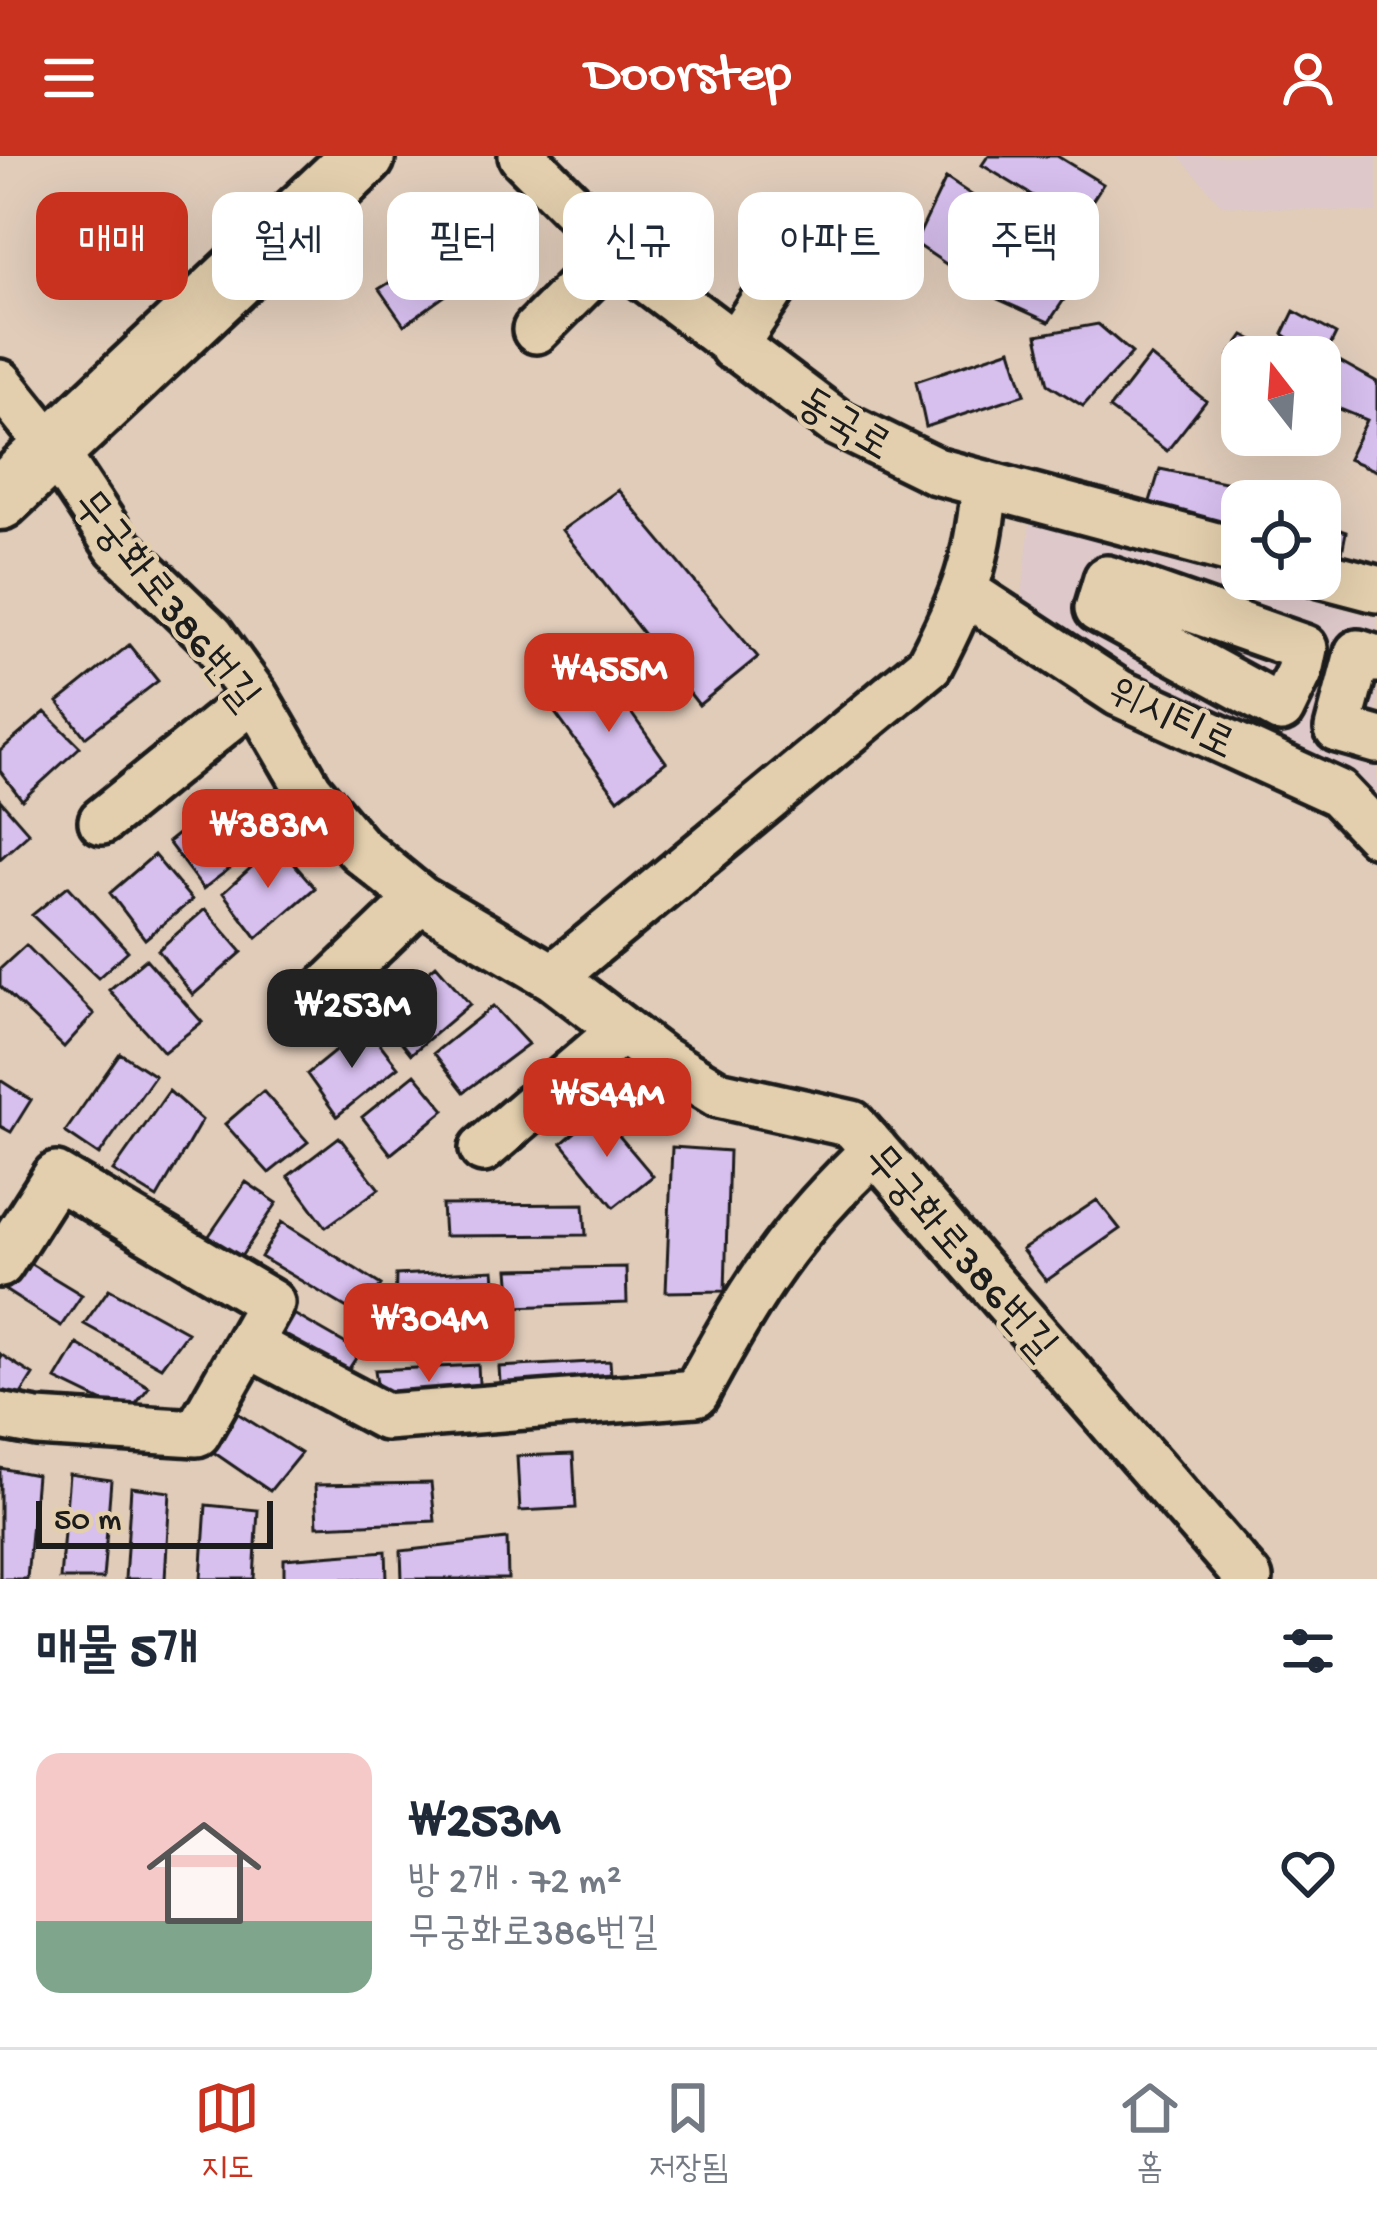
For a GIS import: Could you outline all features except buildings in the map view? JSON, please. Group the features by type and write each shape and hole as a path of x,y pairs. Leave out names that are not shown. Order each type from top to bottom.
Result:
{"main road":[{"path":"0,500 364,156"}],"street":[{"name":"동국로","path":"522,156 563,197"},
{"path":"536,330 566,300"},
{"name":"동국로","path":"676,300 836,422 936,471 1221,547"},
{"path":"733,347 765,300"},
{"name":"무궁화로386번길","path":"0,383 52,449 118,547 211,635 255,697 309,790 359,849 420,899 553,977 718,1094 852,1124 1249,1579"},
{"path":"553,977 929,665 967,593 980,540 985,484"},
{"path":"1341,580 1377,589"},
{"name":"위시티로","path":"967,593 1119,692 1338,793 1377,834"},
{"path":"1299,673 1363,674 1338,729 1377,740"},
{"path":"102,821 255,697"},
{"path":"298,1016 420,899"},
{"path":"483,1150 622,1030"},
{"path":"250,1345 385,1417 696,1394 751,1292 814,1206 874,1150"},
{"path":"0,1264 56,1176 271,1303 197,1433 37,1423 0,1416"}],"shaded area":[{"path":"1179,156 1377,156 1377,213 1222,205"},
{"path":"1030,520 1221,574 1221,600 1313,600 1377,618 1377,805 1350,774 1126,682 1021,607"}]}
